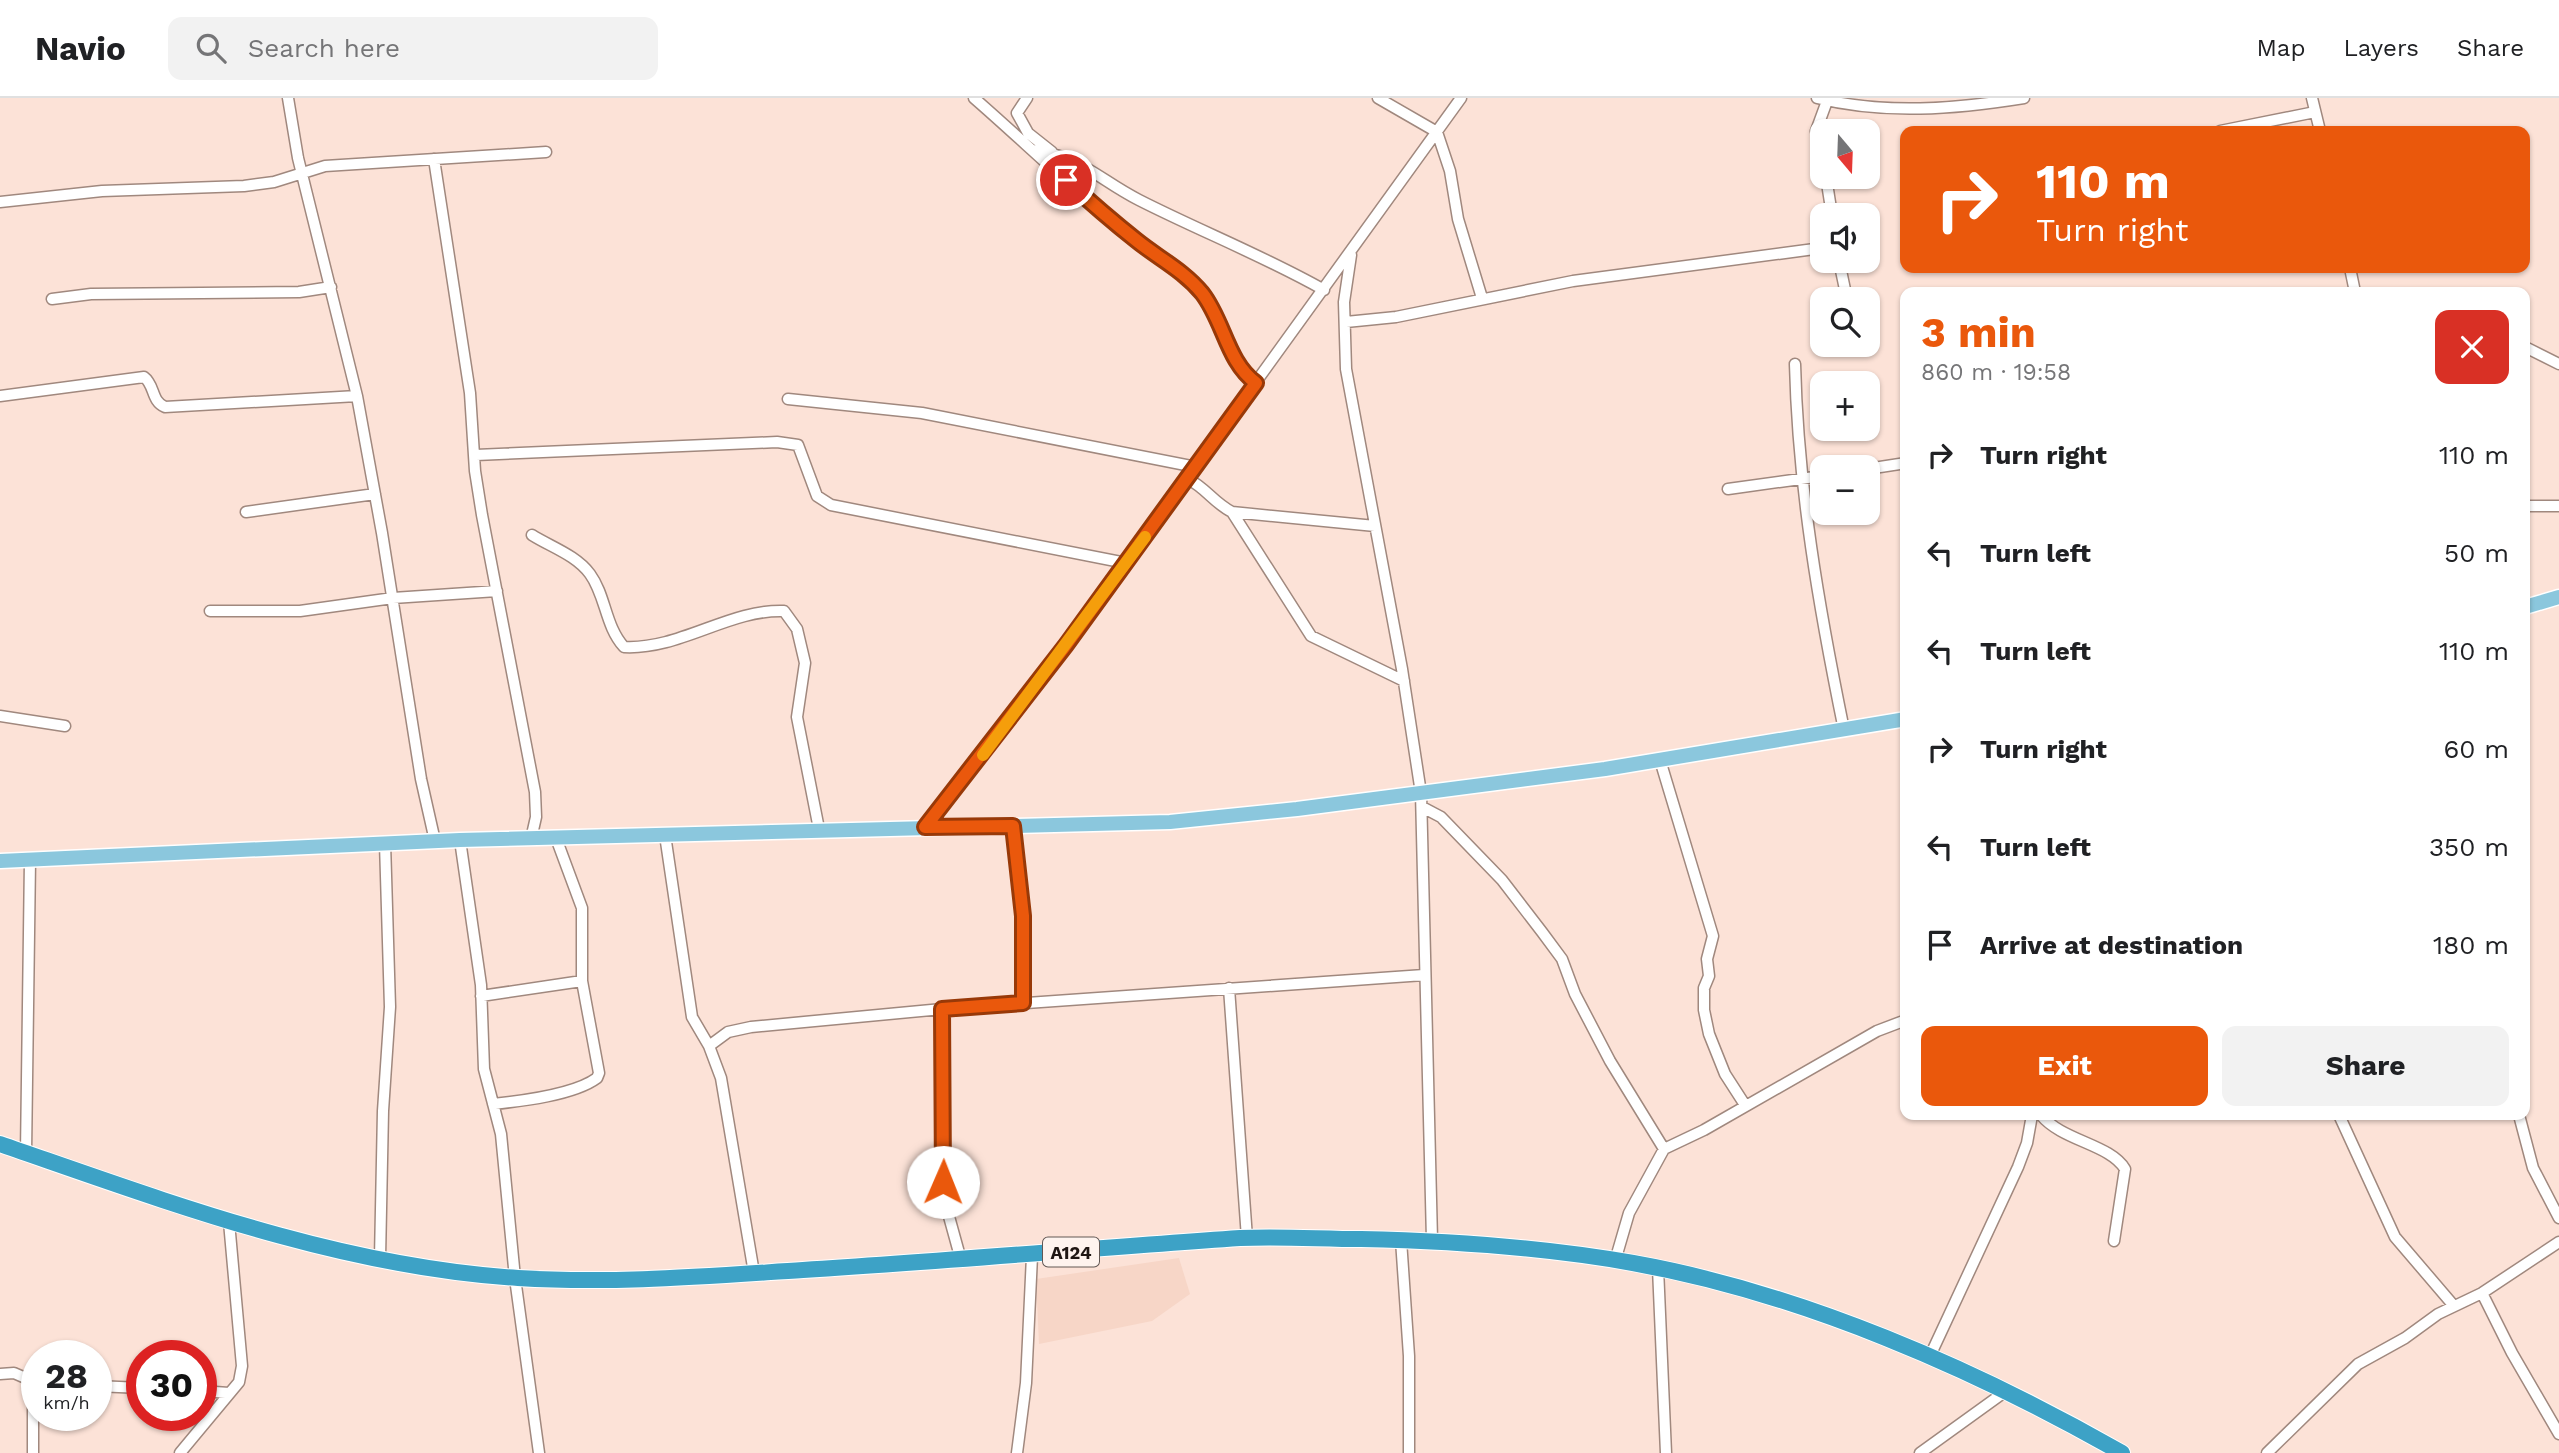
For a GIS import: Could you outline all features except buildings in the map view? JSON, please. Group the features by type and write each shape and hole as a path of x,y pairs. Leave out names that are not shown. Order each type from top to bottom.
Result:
{"highway":[{"name":"A124","path":"0,1144 229,1222 326,1248 515,1278 608,1282 1032,1256 1247,1238 1469,1242 1615,1261 1658,1268 1799,1308 1930,1356 2006,1391 2122,1453"}],"main road":[{"path":"2530,606 2559,597"},
{"path":"0,861 460,840 1170,822 1421,800 1900,720"}],"street":[{"path":"288,98 302,173 357,396 376,495 421,779 435,841"},
{"path":"974,98 1101,211 1139,242 1162,256 1201,291 1215,312 1236,363 1243,374 1256,383"},
{"path":"1027,98 1017,113 1019,121 1052,152"},
{"path":"1378,98 1437,132 1450,171 1458,219 1482,298"},
{"path":"925,827 1188,479 1461,98"},
{"path":"1818,119 1822,99 1855,106 1920,110 2024,98"},
{"path":"2312,98 2319,126"},
{"path":"2245,126 2315,112"},
{"path":"1032,150 1052,152 1074,159 1135,198 1277,263 1324,290"},
{"path":"0,202 102,191 244,186 274,182 325,166 545,152"},
{"path":"434,159 470,393 477,482 535,792 536,817 531,839"},
{"path":"1346,322 1396,317 1573,281 1810,250"},
{"path":"1351,254 1343,302 1346,322 1346,369 1404,681 1421,800 1432,1240"},
{"path":"52,299 91,294 299,292 331,287"},
{"path":"2530,350 2559,364"},
{"path":"1794,364 1801,479 1817,596 1844,730"},
{"path":"0,396 144,377 149,381 156,401 165,407 357,396"},
{"path":"788,399 922,413 1196,467"},
{"path":"476,455 776,442 798,445 817,496 831,505 1126,563"},
{"path":"1880,468 1900,464"},
{"path":"1728,489 1810,478"},
{"path":"1188,479 1205,488 1215,504 1232,512 1374,526"},
{"path":"246,512 376,495"},
{"path":"2530,506 2559,506"},
{"path":"1232,512 1311,636 1404,681"},
{"path":"531,535 577,559 592,576 613,635 624,647 641,648 671,640 762,610 784,611 797,629 805,663 797,716 819,829"},
{"path":"210,611 300,611 393,598 497,591"},
{"path":"0,716 65,726"},
{"path":"1660,760 1713,936 1707,959 1709,976 1704,994 1709,1034 1725,1074 1745,1105"},
{"path":"1421,800 1502,880 1555,950 1610,1061 1664,1149"},
{"path":"1013,826 1023,916 1023,1003"},
{"path":"665,835 692,1017 709,1046 720,1078 754,1273"},
{"path":"493,1104 538,1098 597,1078 599,1073 582,981 582,908 556,838"},
{"path":"460,840 481,996 484,1069 500,1134 515,1278 539,1453"},
{"path":"380,1258 383,1111 390,1007 384,843"},
{"path":"26,1153 30,860"},
{"path":"709,1046 729,1032 751,1027 942,1009 1424,975"},
{"path":"481,996 582,981"},
{"path":"1229,988 1247,1238"},
{"path":"942,1009 943,1182 945,1202 961,1260"},
{"path":"1615,1261 1629,1213 1664,1149 1704,1130 1877,1031 1900,1022"},
{"path":"1930,1356 2018,1167 2027,1143 2031,1120"},
{"path":"2046,1120 2055,1128 2117,1160 2125,1169 2114,1241"},
{"path":"2341,1120 2395,1237 2454,1306"},
{"path":"2520,1120 2533,1168 2559,1218"},
{"path":"180,1453 239,1382 242,1366 229,1222"},
{"path":"1401,1240 1409,1356 1409,1453"},
{"path":"2267,1453 2358,1364 2454,1306 2482,1293 2559,1242"},
{"path":"1017,1453 1026,1382 1032,1256"},
{"path":"1658,1268 1666,1453"},
{"path":"2482,1293 2512,1353 2559,1434"},
{"path":"0,1374 14,1373 21,1376"},
{"path":"1920,1453 2006,1391"},
{"path":"217,1392 229,1393"},
{"path":"33,1431 33,1453"}],"shaded area":[{"path":"1179,1258 1190,1294 1152,1321 1039,1344 1036,1279"}],"slow traffic":[{"path":"983,755 1145,537"}],"route":[{"path":"943,1182 942,1009 1023,1003 1023,916 1013,826 925,827 1066,645 1256,383 1243,374 1236,363 1227,336 1201,291 1162,256 1139,242 1066,180"}]}
